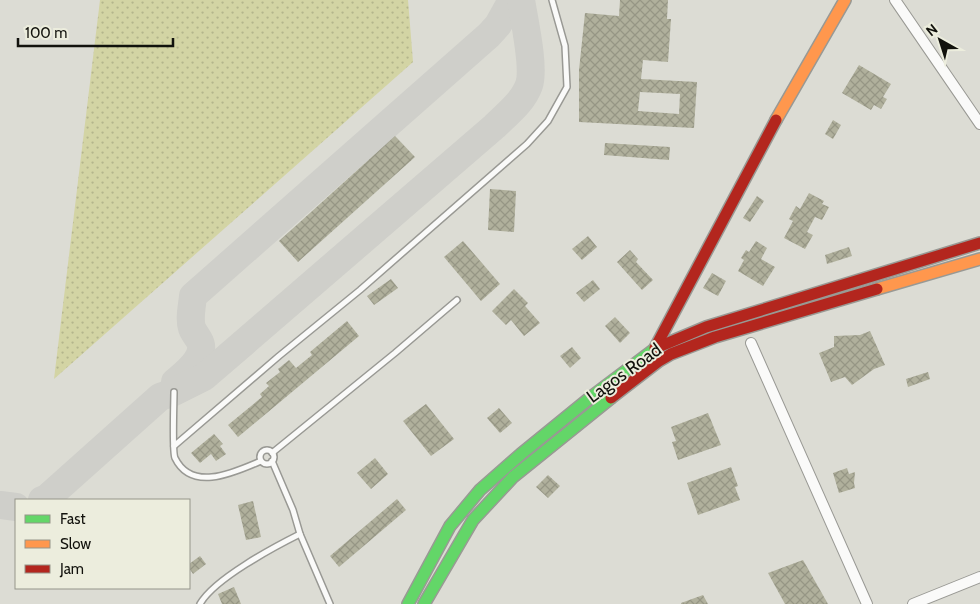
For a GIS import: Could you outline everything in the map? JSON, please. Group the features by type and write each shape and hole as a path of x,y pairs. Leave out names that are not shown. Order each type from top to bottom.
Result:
{"main road":[{"path":"654,348 786,103 844,0"},
{"name":"Lagos Road","path":"408,604 450,526 480,490 520,454 591,396 654,348 706,327 980,243"},
{"name":"Lagos Road","path":"424,604 473,520 494,497 520,472 622,388 658,361 715,337 980,259"}],"street":[{"path":"895,0 980,124"},
{"path":"751,343 867,604"},
{"path":"912,604 980,577"}],"lane":[{"path":"174,446 360,290 526,144 548,121 567,87 565,46 552,0"},
{"path":"272,453 395,353 456,300"},
{"path":"174,392 174,457 188,474 203,478 229,474 261,461"},
{"path":"261,461 260,455 264,450 272,453"},
{"path":"272,453 272,462 330,604"},
{"path":"261,461 266,464 272,462"},
{"path":"200,604 207,592 225,579 273,548 300,534"}],"green space":[{"path":"100,0 408,0 413,62 54,379"}],"building":[{"path":"620,0 668,0 667,19 671,19 668,62 643,60 641,79 697,82 694,128 579,122 579,70 585,13 619,16","holes":["640,92 680,94 679,114 638,111"]},
{"path":"859,65 891,84 883,97 887,99 881,109 874,105 871,110 842,93"},
{"path":"833,120 841,125 833,139 825,134"},
{"path":"395,136 415,157 298,262 279,241"},
{"path":"605,143 670,147 669,160 604,155"},
{"path":"490,189 516,191 514,232 488,230"},
{"path":"809,193 824,201 822,204 829,207 822,220 815,217 807,232 813,235 805,249 784,238 793,221 789,219 796,206 800,209"},
{"path":"757,196 764,201 750,222 743,218"},
{"path":"588,236 597,247 582,260 572,249"},
{"path":"463,241 500,284 481,301 444,257"},
{"path":"756,241 767,248 761,259 775,267 763,286 738,271 744,260 741,258 746,250 749,252"},
{"path":"849,247 852,256 827,264 825,255"},
{"path":"630,250 638,259 636,262 653,280 642,290 617,262"},
{"path":"712,273 726,281 718,296 703,288"},
{"path":"391,279 398,288 374,305 367,296"},
{"path":"593,280 600,289 584,302 576,293"},
{"path":"514,289 528,303 525,306 540,323 524,336 511,320 506,325 492,311"},
{"path":"615,317 630,333 620,343 605,326"},
{"path":"347,321 359,336 238,437 228,425 262,397 260,394 269,386 266,383 280,372 278,369 289,360 296,368 312,355 310,352"},
{"path":"870,331 885,365 874,369 852,385 845,377 831,382 819,353 834,347 834,336 860,335"},
{"path":"572,347 581,358 570,368 560,356"},
{"path":"928,372 930,379 908,387 906,379"},
{"path":"426,404 454,439 431,456 403,421"},
{"path":"499,408 512,423 500,433 487,418"},
{"path":"708,413 721,445 678,460 672,442 676,441 671,427"},
{"path":"214,434 223,444 220,446 226,454 216,461 211,454 200,463 191,453"},
{"path":"375,458 388,474 371,489 357,473"},
{"path":"731,467 738,486 735,487 740,500 698,515 687,483"},
{"path":"847,468 849,474 855,472 855,488 839,493 833,473"},
{"path":"548,475 560,486 548,498 536,487"},
{"path":"397,499 406,510 339,567 330,556"},
{"path":"253,501 261,537 246,540 238,505"},
{"path":"200,556 206,564 193,574 190,570 190,563"},
{"path":"803,560 828,604 785,604 768,573"},
{"path":"234,587 241,604 222,604 218,594"},
{"path":"703,595 708,604 681,604 681,603"}],"taxiway":[{"path":"175,382 192,366 201,351 201,345 191,324 193,296 489,35 498,25 512,0"},
{"path":"44,499 160,397 204,377 495,126 514,107 523,97 531,77 521,0"},
{"path":"0,505 15,507"}],"traffic: fast":[{"path":"408,604 450,526 480,490 591,397 656,348"},
{"path":"424,604 473,520 513,477 611,398"}],"traffic: slow":[{"path":"776,120 845,0"},
{"path":"877,289 980,259"}],"traffic: jam":[{"path":"655,348 776,120"},
{"path":"656,348 706,327 980,243"},
{"path":"611,398 671,354 715,337 877,289"}]}
